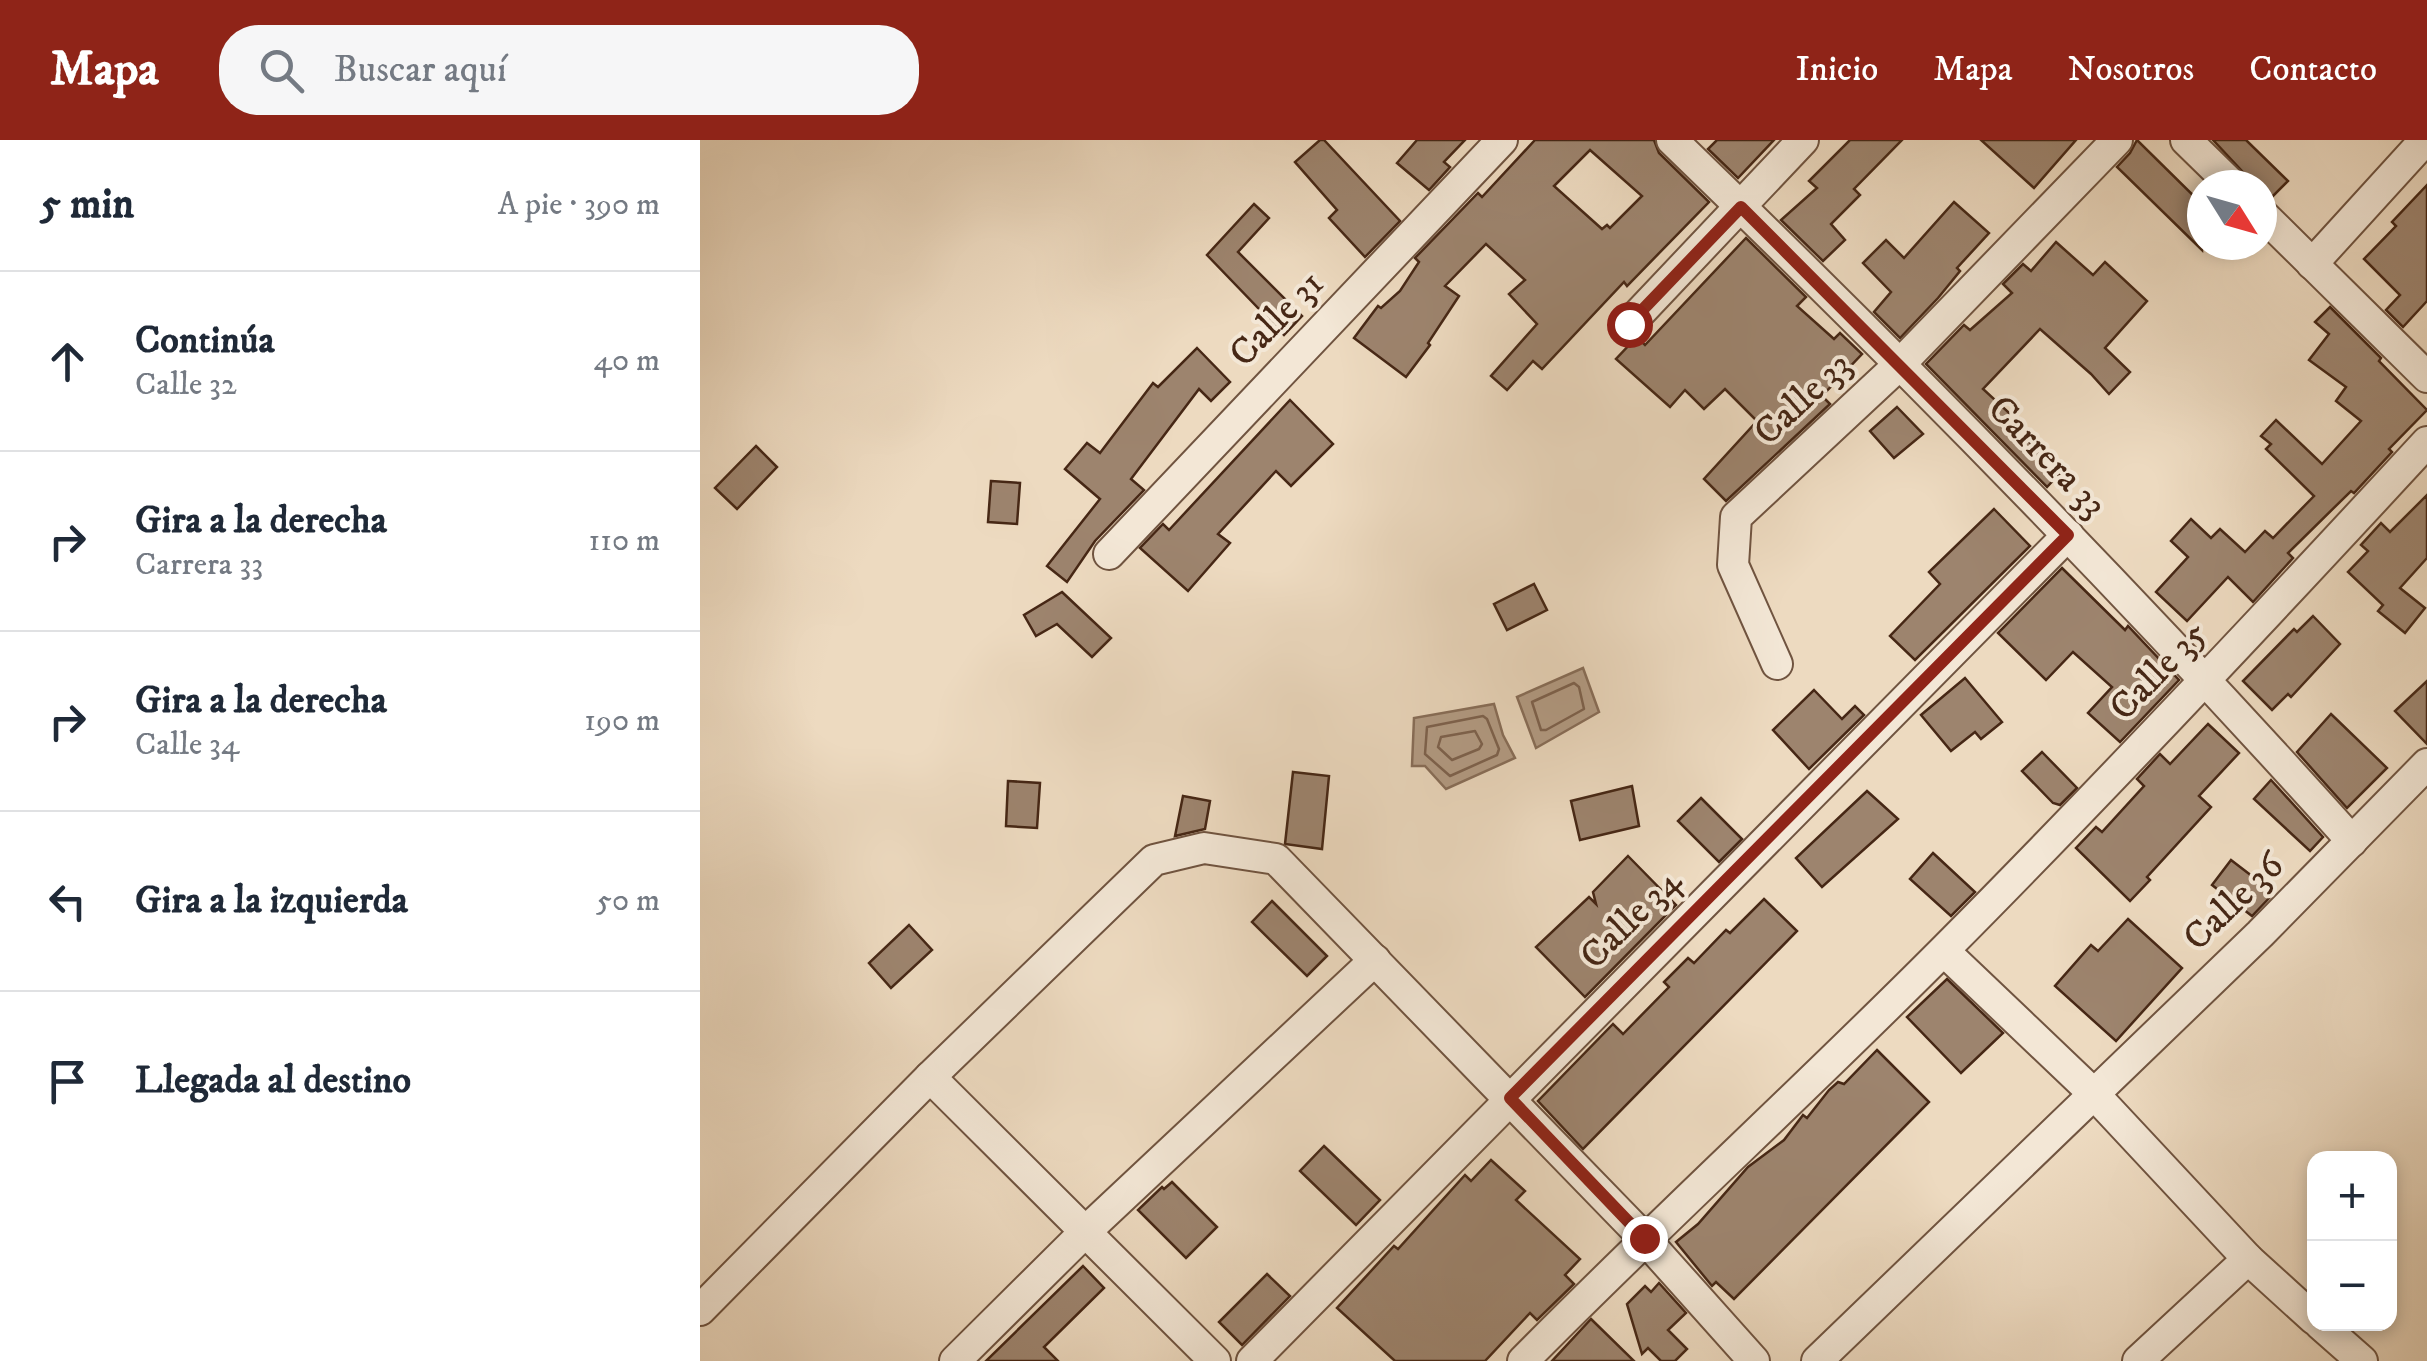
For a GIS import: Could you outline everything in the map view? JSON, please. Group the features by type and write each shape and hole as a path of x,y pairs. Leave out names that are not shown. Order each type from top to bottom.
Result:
{"street":[{"name":"Calle 31","path":"1109,554 1502,140"},
{"name":"Carrera 33","path":"1672,140 2068,535 2207,680 2352,841"},
{"path":"1629,324 1803,140"},
{"name":"Calle 33","path":"1777,664 1733,565 1736,517 1900,364 2117,140"},
{"path":"2186,140 2217,170"},
{"path":"2312,264 2425,140"},
{"path":"2277,229 2427,377"},
{"name":"Calle 35","path":"1523,1361 1644,1238 1944,950 2207,680 2427,442"},
{"name":"Calle 34","path":"1252,1361 2068,535"},
{"name":"Calle 36","path":"1817,1361 2260,934 2427,764"},
{"path":"700,1310 930,1077 1154,860 1204,848 1276,859 1644,1238 1754,1361"},
{"path":"1944,950 2093,1093 2248,1259 2307,1312"},
{"path":"955,1361 1084,1233 1375,960"},
{"path":"930,1077 1214,1361"},
{"path":"2138,1361 2248,1259"},
{"path":"2328,1331 2362,1361"}],"water":[{"path":"1583,668 1599,712 1536,748 1517,697"},
{"path":"1494,704 1515,758 1446,789 1425,766 1412,766 1414,718"}],"building":[{"path":"1320,140 1400,221 1365,257 1329,218 1337,210 1295,162"},
{"path":"1417,140 1465,140 1444,162 1450,167 1429,190 1397,163"},
{"path":"1535,140 1654,140 1659,153 1709,202 1627,286 1624,282 1542,369 1533,361 1507,390 1491,376 1537,324 1509,294 1525,280 1486,244 1445,286 1459,296 1406,377 1354,338 1378,306 1381,308 1400,291 1419,262 1415,258 1478,193 1482,197","holes":["1590,150 1642,196 1610,228 1607,225 1602,229 1554,186"]},
{"path":"1717,140 1774,140 1738,178 1708,149"},
{"path":"1850,140 1902,140 1854,189 1860,195 1831,224 1845,240 1823,261 1781,220 1817,188 1809,181"},
{"path":"1981,140 2076,140 2034,188"},
{"path":"2137,140 2187,189 2187,235 2117,167"},
{"path":"2213,140 2246,140 2277,170 2241,170"},
{"path":"2277,170 2288,181 2277,192"},
{"path":"2427,185 2427,301 2403,327 2386,310 2400,295 2364,259"},
{"path":"1954,202 1989,233 1957,268 1960,271 1938,298 1900,338 1874,312 1891,292 1863,263 1886,240 1904,258"},
{"path":"1254,204 1269,218 1238,252 1302,316 1284,335 1207,255"},
{"path":"1746,238 1806,297 1797,306 1834,339 1840,333 1862,354 1822,396 1830,404 1726,501 1704,479 1757,421 1725,389 1704,409 1685,390 1670,407 1616,359 1632,342 1639,339 1645,345"},
{"path":"2056,242 2093,275 2105,262 2147,301 2105,348 2130,372 2109,394 2040,329 1983,389 2032,434 2027,440 2062,471 2047,487 1926,364 1964,325 1970,330 2012,293 2003,284 2023,264 2031,271"},
{"path":"2330,307 2427,410 2354,493 2351,491 2288,553 2293,558 2253,602 2228,577 2187,621 2156,592 2188,557 2171,541 2191,519 2211,538 2220,529 2245,552 2265,531 2273,538 2314,496 2266,449 2271,444 2261,436 2276,420 2322,464 2361,421 2336,401 2346,387 2309,360 2329,334 2315,322"},
{"path":"1197,348 1230,382 1211,401 1199,389 1131,479 1144,490 1095,541 1067,582 1047,566 1100,499 1065,469 1087,443 1100,453 1153,383 1158,387"},
{"path":"1290,400 1333,444 1291,486 1276,471 1218,534 1230,543 1188,591 1140,548 1163,524 1169,530"},
{"path":"1897,407 1923,434 1894,458 1870,431"},
{"path":"756,446 777,467 737,509 715,488"},
{"path":"991,481 1020,483 1017,524 988,522"},
{"path":"2427,495 2427,558 2400,588 2425,608 2405,633 2378,611 2383,605 2348,572 2368,551 2361,545 2381,523 2390,532"},
{"path":"1994,509 2030,546 1915,660 1890,636 1940,584 1929,572"},
{"path":"2062,568 2125,630 2128,626 2179,680 2120,742 2088,713 2112,687 2073,652 2046,680 1998,633"},
{"path":"1534,584 1547,610 1507,630 1494,604"},
{"path":"1062,592 1111,638 1092,657 1057,624 1036,636 1024,615"},
{"path":"2313,616 2340,644 2291,697 2288,694 2272,710 2243,681 2294,629 2297,632"},
{"path":"1965,678 2002,722 1981,739 1975,732 1951,751 1921,715"},
{"path":"2427,681 2427,744 2395,711"},
{"path":"1814,690 1842,719 1855,706 1864,715 1809,769 1773,730"},
{"path":"2331,714 2387,768 2347,808 2297,752"},
{"path":"2208,724 2239,753 2199,796 2211,807 2130,901 2076,848 2096,827 2102,832 2144,786 2137,779 2160,754 2170,764"},
{"path":"2042,752 2077,788 2060,805 2053,803 2022,771"},
{"path":"1293,772 1329,776 1322,849 1285,844"},
{"path":"2271,780 2323,837 2310,851 2254,799"},
{"path":"1008,781 1040,783 1037,828 1006,826"},
{"path":"1632,786 1639,826 1580,840 1571,801"},
{"path":"1867,791 1898,819 1822,887 1796,858"},
{"path":"1183,796 1210,801 1205,829 1175,836"},
{"path":"1701,798 1742,839 1719,862 1678,821"},
{"path":"1933,853 1975,892 1951,916 1910,879"},
{"path":"1628,856 1676,905 1585,997 1536,947 1589,897 1596,904 1593,892"},
{"path":"2231,860 2274,893 2252,916 2212,885"},
{"path":"1764,899 1797,931 1583,1149 1538,1101 1613,1024 1623,1034 1669,987 1664,982 1688,958 1694,963"},
{"path":"1272,901 1327,956 1307,976 1252,922"},
{"path":"2128,919 2182,968 2116,1041 2055,986 2091,945 2098,951"},
{"path":"909,925 932,950 891,988 869,963"},
{"path":"1947,979 2003,1033 1961,1073 1907,1017"},
{"path":"1877,1050 1929,1102 1734,1299 1716,1282 1712,1286 1676,1242 1698,1224 1748,1167 1784,1140 1803,1115 1807,1118 1829,1090 1838,1082 1844,1084"},
{"path":"1324,1146 1380,1200 1356,1225 1300,1171"},
{"path":"1491,1160 1525,1191 1516,1200 1580,1259 1565,1275 1574,1284 1537,1320 1530,1313 1485,1361 1395,1361 1337,1308 1394,1246 1398,1249 1465,1175 1471,1181"},
{"path":"1172,1182 1217,1227 1186,1258 1138,1210"},
{"path":"1083,1266 1104,1288 1044,1347 1058,1361 986,1361"},
{"path":"1267,1274 1290,1296 1242,1345 1219,1322"},
{"path":"1659,1283 1686,1313 1668,1330 1687,1349 1675,1361 1661,1361 1648,1348 1642,1354 1627,1304 1645,1286 1651,1292"},
{"path":"1591,1319 1634,1361 1552,1361"}],"route":[{"path":"1629,324 1741,207 2068,535 1510,1098 1644,1238"}]}
